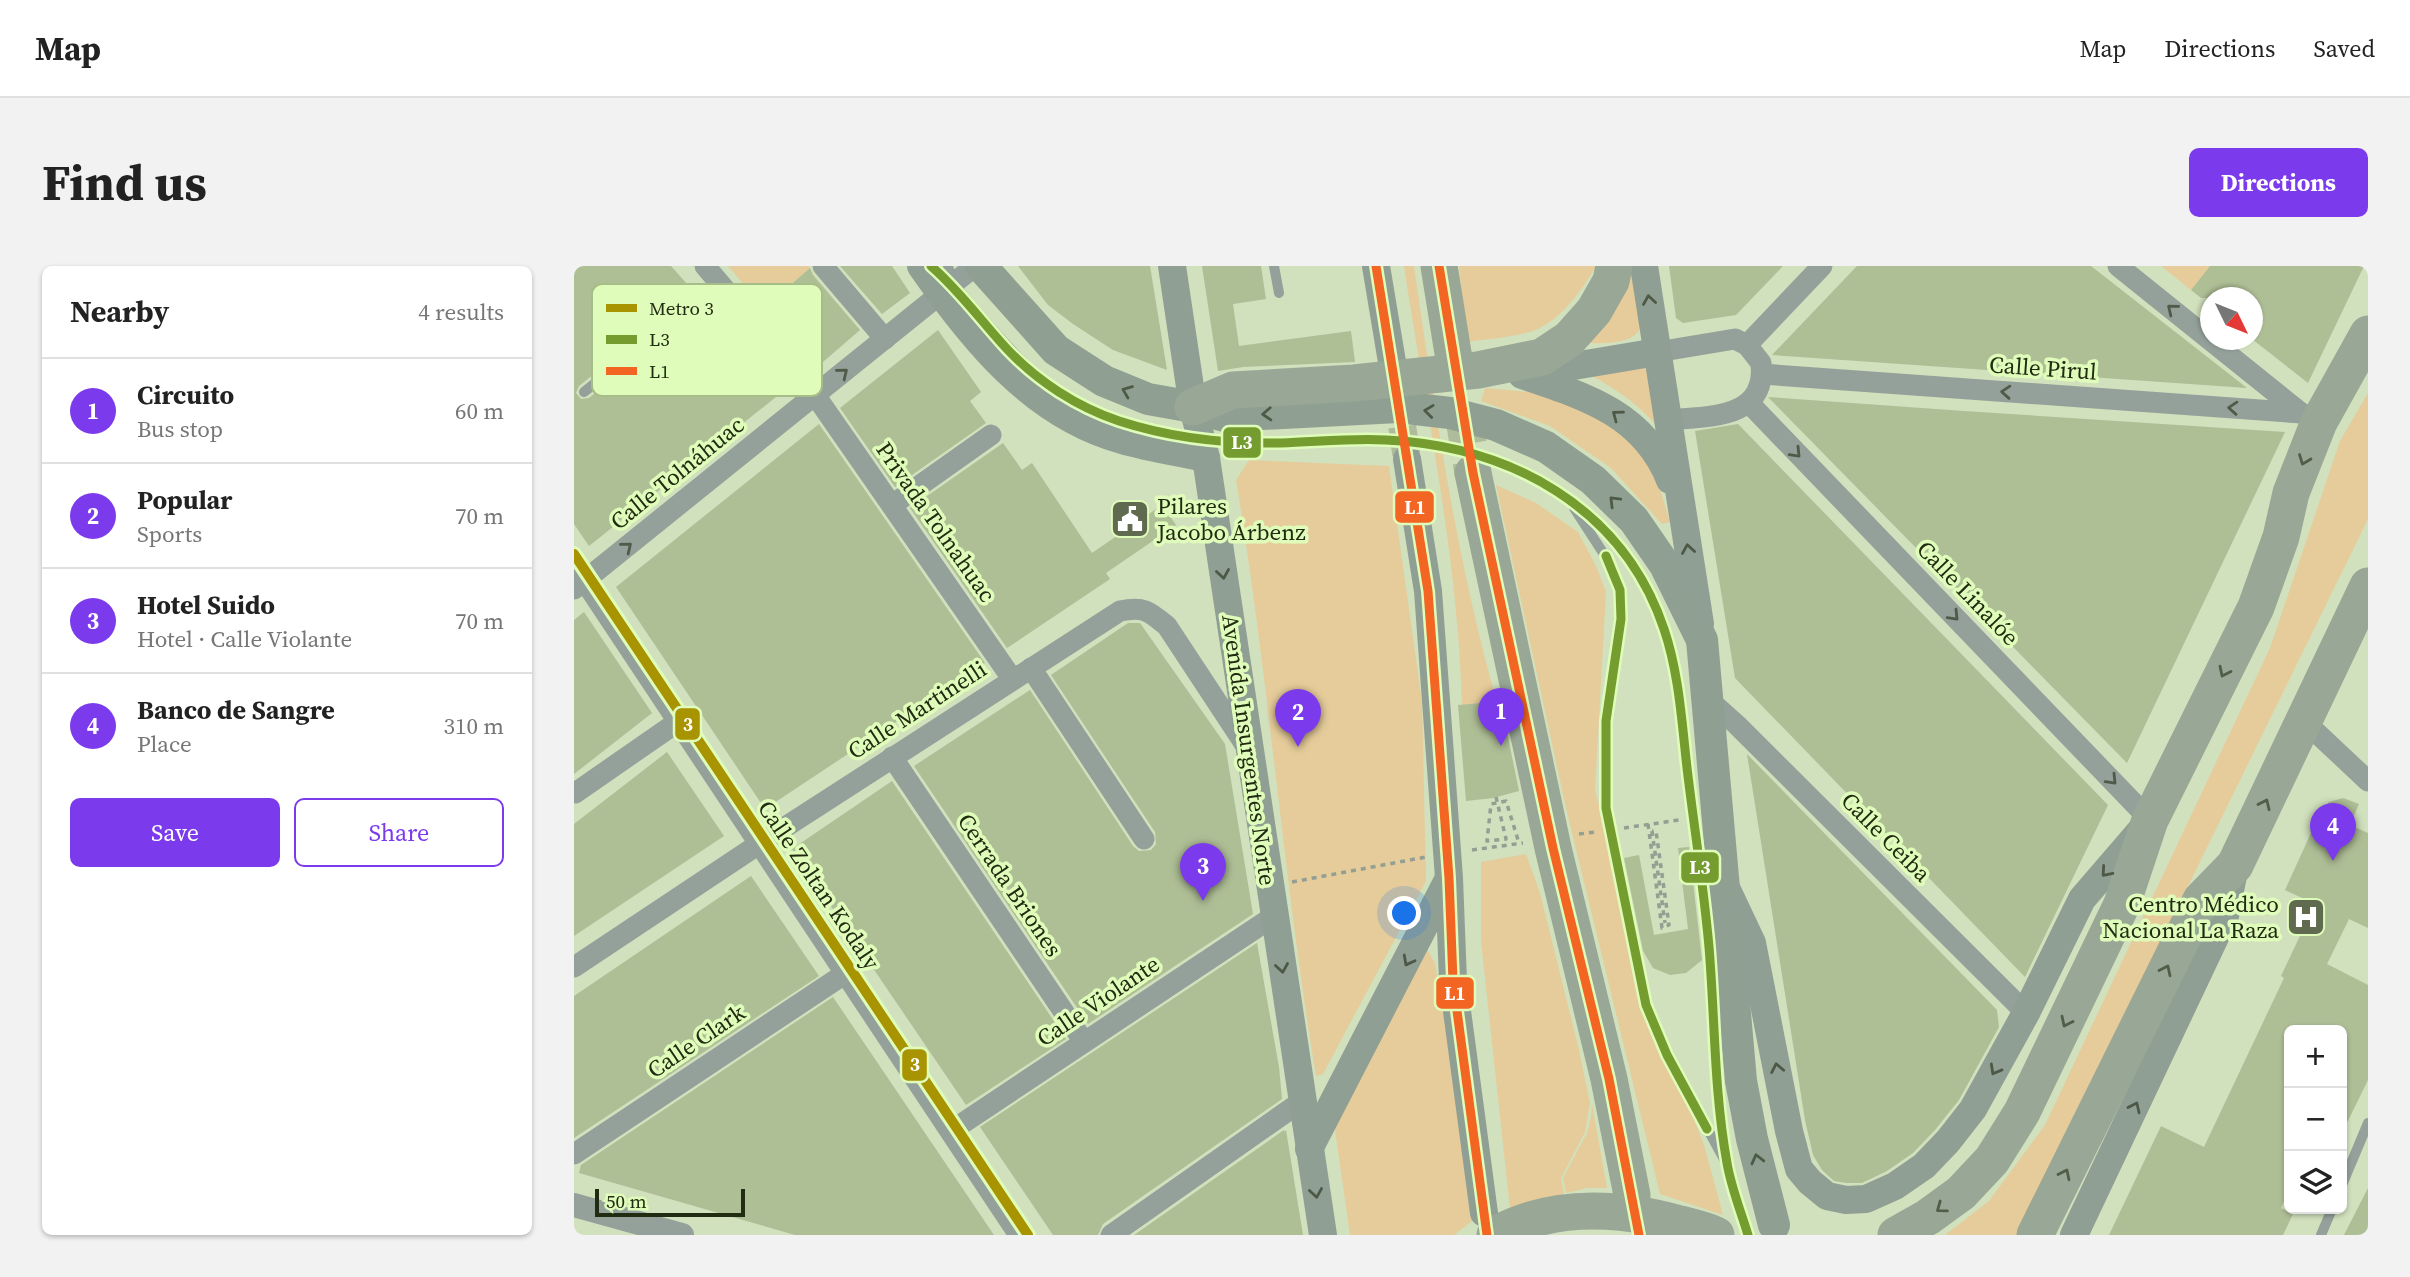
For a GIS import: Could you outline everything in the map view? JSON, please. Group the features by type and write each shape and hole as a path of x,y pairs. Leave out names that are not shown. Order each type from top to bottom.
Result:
{"highway":[{"path":"1439,266 1486,367"},
{"path":"1200,434 1233,390 1345,396 1542,358 1569,339 1594,311 1611,281 1614,266"},
{"path":"1896,1235 1928,1217 1961,1193 1992,1160 2022,1112 2123,904 2150,820 2256,607 2281,537 2310,418 2368,334"},
{"path":"1485,467 1553,848 1609,1079 1620,1219"},
{"path":"2035,1235 2201,900 2235,866 2368,586"},
{"path":"1496,1225 1556,1214 1620,1219 1659,1218 1745,1228"},
{"path":"1573,1235 1620,1219"}],"main road":[{"path":"921,266 947,281 982,348 1020,383 1053,408 1086,426 1121,440 1200,434"},
{"path":"981,266 1056,350 1104,382 1148,399 1200,434"},
{"name":"Avenida Insurgentes Norte","path":"1172,266 1250,751 1323,1235"},
{"path":"1376,266 1392,362"},
{"path":"1644,266 1702,640 1726,886 1741,1081 1752,1139 1745,1228"},
{"path":"1486,367 1657,352"},
{"path":"1486,367 1578,393 1615,411 1661,458 1682,509"},
{"path":"1345,396 1450,414 1496,425 1556,453 1593,480 1634,520 1665,565 1702,640"},
{"path":"1407,459 1428,591 1442,867 1453,981 1496,1225"},
{"path":"1726,886 1752,943 1799,1169 1827,1196 1846,1200 1866,1199 1895,1186 1924,1166 1973,1109 2026,1013 2082,899 2150,820"},
{"path":"2074,1235 2225,916 2235,866"},
{"path":"1309,1149 1442,867"}],"street":[{"name":"Privada Tolnahuac","path":"705,266 720,283"},
{"path":"823,266 885,339"},
{"name":"Calle Tolnáhuac","path":"822,390 885,339 947,281 975,266"},
{"path":"1747,345 1822,266"},
{"path":"2118,266 2310,418"},
{"path":"1657,352 1735,339 1747,345 1761,362 1760,387 1749,403 1728,413 1668,420"},
{"name":"Calle Pirul","path":"1762,374 2310,418"},
{"name":"Calle Tolnáhuac","path":"578,578 815,396"},
{"name":"Privada Tolnahuac","path":"817,396 892,505 1144,839"},
{"name":"Calle Linalóe","path":"1749,403 2150,820"},
{"path":"892,505 991,435"},
{"name":"Calle Zoltan Kodaly","path":"578,578 679,721 1019,1235"},
{"name":"Calle Martinelli","path":"574,967 892,757 1120,611 1136,608 1150,612 1167,626 1250,751"},
{"name":"Calle Ceiba","path":"1708,699 1737,724 2026,1013"},
{"path":"575,793 679,721"},
{"path":"2304,721 2368,780"},
{"name":"Cerrada Briones","path":"892,757 1084,1042"},
{"name":"Calle Violante","path":"951,1131 1274,916"},
{"name":"Calle Clark","path":"574,1154 846,973"},
{"path":"1111,1235 1302,1101"},
{"path":"574,1205 625,1228 682,1235"}],"lane":[{"path":"931,266 947,281"},
{"path":"1274,266 1279,293"},
{"path":"584,392 592,386"},
{"path":"1200,434 1248,443 1386,440 1427,444 1557,491 1597,521 1623,549 1640,574 1664,625 1673,659 1709,946 1727,1165 1745,1228"},
{"path":"1569,501 1611,565 1620,590 1621,619 1606,721 1606,808 1646,1005 1667,1055 1727,1165"},
{"path":"2347,1173 2368,1123"},
{"path":"2321,1235 2330,1214"}],"path":[{"path":"1496,797 1506,839 1487,841 1491,804 1506,801 1519,843"},
{"path":"1622,828 1688,818"},
{"path":"1648,824 1662,928 1669,925 1656,831 1651,831 1665,923"},
{"path":"1571,836 1596,832"},
{"path":"1471,850 1532,841"},
{"path":"1270,886 1422,858 1442,867"}],"shaded area":[{"path":"728,266 810,268 792,284 743,284"},
{"path":"1404,266 1414,266 1458,538 1496,699 1484,703 1462,705 1448,540"},
{"path":"1459,266 1596,266 1567,307 1548,323 1519,335 1466,342"},
{"path":"1637,266 1644,310 1639,330 1632,337 1621,341 1583,343"},
{"path":"2161,266 2210,266 2191,290"},
{"path":"1645,367 1655,376 1660,430 1629,399 1592,376"},
{"path":"1485,388 1530,392 1586,405 1641,451 1659,486 1670,522 1662,524 1611,468 1550,426 1481,401"},
{"path":"2368,393 2368,519 2017,1235 1945,1235 1989,1201 2045,1125 2270,648 2340,441"},
{"path":"1249,460 1389,466 1422,702 1426,881 1323,1074 1316,1076 1236,480"},
{"path":"1496,485 1536,503 1578,532 1606,592 1595,790 1651,1010 1704,1145 1723,1215 1660,1194 1566,808"},
{"path":"1526,854 1540,893 1590,1103 1585,1132 1561,1178 1564,1194 1510,1209 1481,941 1481,862"},
{"path":"1426,947 1435,964 1477,1208 1472,1221 1454,1235 1350,1235 1335,1130 1337,1110"},
{"path":"1592,1104 1607,1188 1587,1188 1566,1193 1563,1178 1587,1133"}],"building":[{"path":"574,266 671,266 687,284 592,284 592,376 579,386 576,393 581,399 592,396 777,396 589,546 574,524"},
{"path":"840,266 892,266 910,293 882,314"},
{"path":"1018,266 1150,266 1167,370 1113,350 1073,324 1048,305"},
{"path":"1202,266 1261,266 1266,299 1233,304 1239,346 1351,331 1355,362 1243,367 1218,371"},
{"path":"1669,266 1783,266 1736,315 1683,323 1676,318"},
{"path":"1857,266 2091,266 2247,388 1772,355"},
{"path":"2210,266 2364,266 2308,383 2263,348 2263,287 2200,287 2200,297 2191,290"},
{"path":"810,268 821,284 792,284"},
{"path":"822,286 860,330 822,363"},
{"path":"938,330 981,392 970,401 986,423 895,487 840,408"},
{"path":"1768,397 1964,411 2285,432 2127,763"},
{"path":"819,424 985,663 765,809 616,587"},
{"path":"1738,424 2108,805 2025,977 1735,678 1695,431"},
{"path":"1003,443 1022,470 1032,463 1092,553 1162,505 1176,525 1106,573 1110,579 1007,648 910,508"},
{"path":"584,612 652,713 574,774 574,620"},
{"path":"1128,623 1140,623 1225,744 1253,914 1088,1024 914,766 1030,690 1133,846 1139,851 1151,850 1156,844 1155,832 1051,675"},
{"path":"1500,698 1519,791 1466,801 1458,705"},
{"path":"667,752 724,836 574,936 574,824"},
{"path":"1747,754 1997,1010 1999,1027 1959,1100 1913,1153 1887,1171 1862,1183 1834,1181 1822,1170 1813,1155 1805,1120"},
{"path":"892,781 1066,1039 966,1105 792,849"},
{"path":"2343,798 2359,804 2350,825 2368,833 2368,928 2349,919 2327,964 2368,985 2368,1080 2347,1123 2347,1025 2284,1025 2284,1201 2281,1208 2284,1214 2293,1214 2283,1235 2109,1235 2161,1126 2204,1147 2284,978 2281,976 2315,904 2285,890 2321,811 2329,802"},
{"path":"1689,847 1702,960 1686,973 1670,975 1653,968 1643,951 1624,858 1639,855 1654,935 1688,929 1678,848"},
{"path":"751,876 819,976 574,1138 574,996"},
{"path":"1257,943 1279,1067 1282,1099 1103,1224 1098,1235 1053,1235 980,1127"},
{"path":"833,997 994,1235 795,1235 579,1173 581,1165"},
{"path":"1284,1130 1303,1235 1134,1235"},
{"path":"2368,1188 2368,1235 2344,1235"}],"tunnel":[{"path":"1453,353 1473,473"},
{"path":"1396,385 1407,459"}],"metro line":[{"name":"3","path":"574,554 1028,1235"}],"transit line":[{"name":"L3","path":"931,266 1031,372 1073,401 1103,415 1159,432 1220,441 1281,443 1386,440 1432,445 1476,455 1518,470 1556,491 1591,517 1621,549 1645,586 1664,629 1674,665 1707,926 1723,1136 1731,1181 1748,1235"},
{"name":"L1","path":"1376,266 1428,591 1449,878 1453,981 1487,1235"},
{"name":"L1","path":"1439,266 1473,473 1553,848 1609,1079 1639,1235"},
{"name":"L3","path":"1606,556 1620,590 1621,619 1606,721 1606,808 1646,1005 1667,1055 1707,1129"}],"place":[{"name":"Pilares Jacobo Árbenz","path":"1130,519"},
{"name":"Circuito","path":"1501,746"},
{"name":"Popular","path":"1298,747"},
{"name":"Banco de Sangre","path":"2333,861"},
{"name":"Hotel Suido","path":"1203,901"},
{"name":"Centro Médico Nacional La Raza","path":"2306,917"}]}
